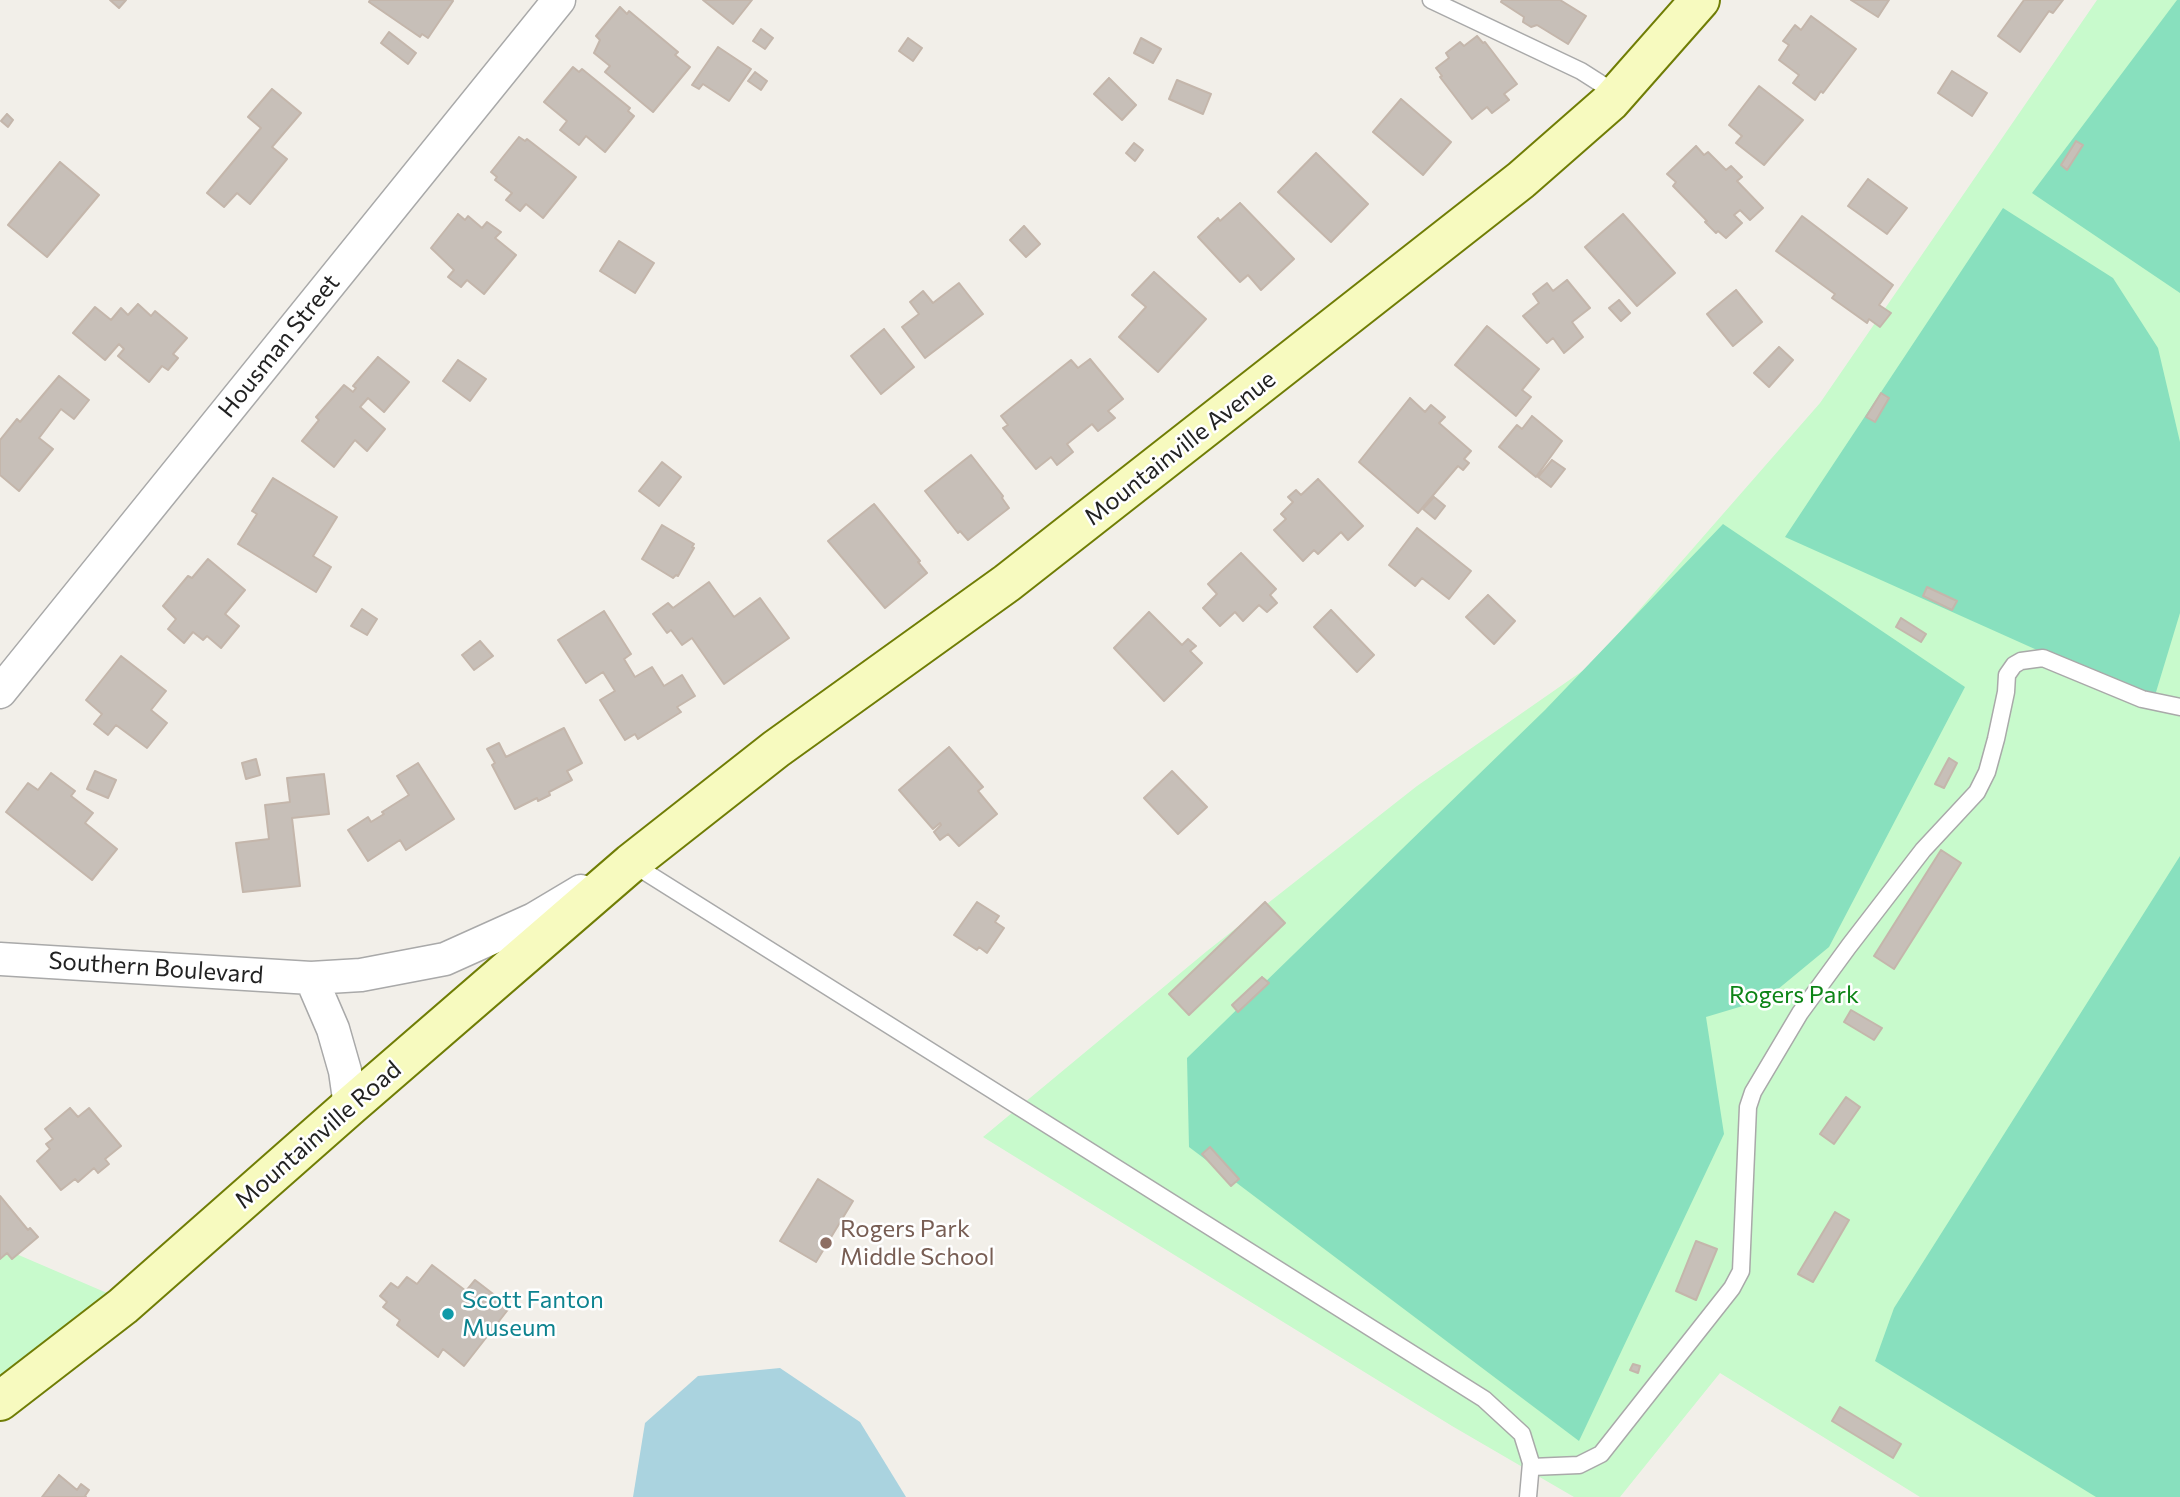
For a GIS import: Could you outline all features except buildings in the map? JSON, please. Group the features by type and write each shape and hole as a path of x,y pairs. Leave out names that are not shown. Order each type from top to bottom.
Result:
{"street":[{"name":"Housman Street","path":"0,692 559,0"},
{"name":"Mountainville Avenue","path":"631,863 776,749 1048,552 1521,180 1617,94 1700,0"},
{"name":"Southern Boulevard","path":"0,959 311,978 361,975 445,958 534,919 631,863"},
{"name":"Mountainville Road","path":"0,1401 126,1304 631,863"},
{"path":"311,978 332,1029 345,1071 350,1106"}],"lane":[{"path":"1431,0 1581,71 1617,94"},
{"path":"1531,1467 1579,1465 1601,1454 1732,1288 1741,1271 1748,1107 1753,1092 1800,1013 1849,946 1923,850 1978,792 1996,739 2007,675 2014,665 2021,661 2043,658 2142,699 2180,707"},
{"path":"631,863 1484,1399 1522,1434 1531,1467 1528,1497"}],"green space":[{"name":"Rogers Park","path":"2097,0 2180,0 2180,1497 1920,1497 1720,1373 1620,1497 1574,1497 1452,1426 983,1137 1207,951 1417,786 1591,665 1820,403"},
{"path":"2177,0 2180,0 2180,293 2032,193"},
{"path":"2003,208 2113,278 2158,348 2180,442 2180,613 2153,702 1785,537"},
{"path":"1723,524 1965,687 1829,947 1766,999 1706,1017 1724,1134 1579,1441 1189,1147 1187,1058 1545,710"},
{"path":"2180,856 2180,1497 2096,1497 1875,1361 1894,1308"},
{"path":"0,1247 121,1299 0,1391"}],"water":[{"path":"780,1368 860,1422 906,1497 633,1497 645,1423 698,1376"}],"place":[{"name":"Rogers Park Middle School","path":"826,1243"},
{"name":"Scott Fanton Museum","path":"448,1314"}]}
